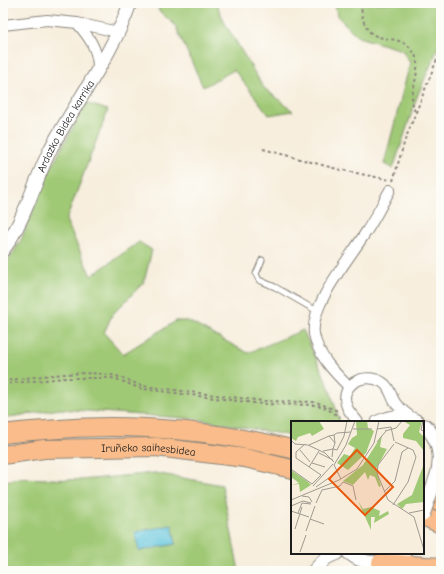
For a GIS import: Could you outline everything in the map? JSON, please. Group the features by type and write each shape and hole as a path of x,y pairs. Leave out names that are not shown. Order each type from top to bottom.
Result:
{"highway":[{"name":"Iruñeko saihesbidea","path":"3,434 74,427 149,426 255,440 291,449"},
{"path":"3,428 74,427"},
{"path":"255,440 291,446"},
{"name":"Iruñeko saihesbidea","path":"3,455 44,449 156,447 245,458 291,469"},
{"path":"424,488 441,496"},
{"path":"424,495 441,503"},
{"path":"424,516 441,524"},
{"path":"381,563 441,567"}],"street":[{"name":"Ardazko Bidea karrika","path":"3,250 13,237 51,148 118,32 130,3"},
{"path":"3,25 47,20 77,23 118,32"},
{"path":"77,23 90,38 98,54 98,66"},
{"path":"349,387 332,370 321,353 314,335 314,318 336,277 366,232 392,185"},
{"path":"357,421 347,407 345,397 349,387 360,378 371,378 384,383 393,394 396,404 417,421"},
{"path":"380,421 386,418 400,416 414,421"},
{"path":"424,426 441,439"},
{"path":"424,427 435,437 440,450 439,474 424,513"},
{"path":"313,571 320,554"},
{"path":"313,571 326,558 336,554"},
{"path":"351,555 367,563 381,563 394,560 403,554"}],"lane":[{"path":"262,260 256,274 258,280 276,288 317,311"}],"path":[{"path":"361,3 364,25 374,36 407,45 416,55 417,75 412,99 415,114"},
{"path":"263,150 392,185 415,114 441,49"},
{"path":"3,383 76,375 112,375 120,377 130,383 263,401 316,402 332,408 343,416"},
{"path":"3,383 65,378 111,378 129,386 143,389 262,404 316,405 335,413 344,421"}],"green space":[{"path":"161,3 216,3 226,25 264,88 293,111 269,115 234,70 203,87 175,25 158,10"},
{"path":"334,3 441,3 441,41 417,97 393,169 384,164 410,63 402,50 358,37 339,18"},
{"path":"86,103 108,110 66,220 91,276 139,242 152,250 144,282 112,315 104,333 123,354 176,321 188,321 248,353 303,330 329,387 340,421 291,421 291,436 196,419 60,409 3,418 3,269 21,240 50,170"},
{"path":"155,473 222,485 239,571 3,571 3,482 18,478 81,480"}],"water":[{"path":"172,525 176,544 139,551 135,532"}]}
